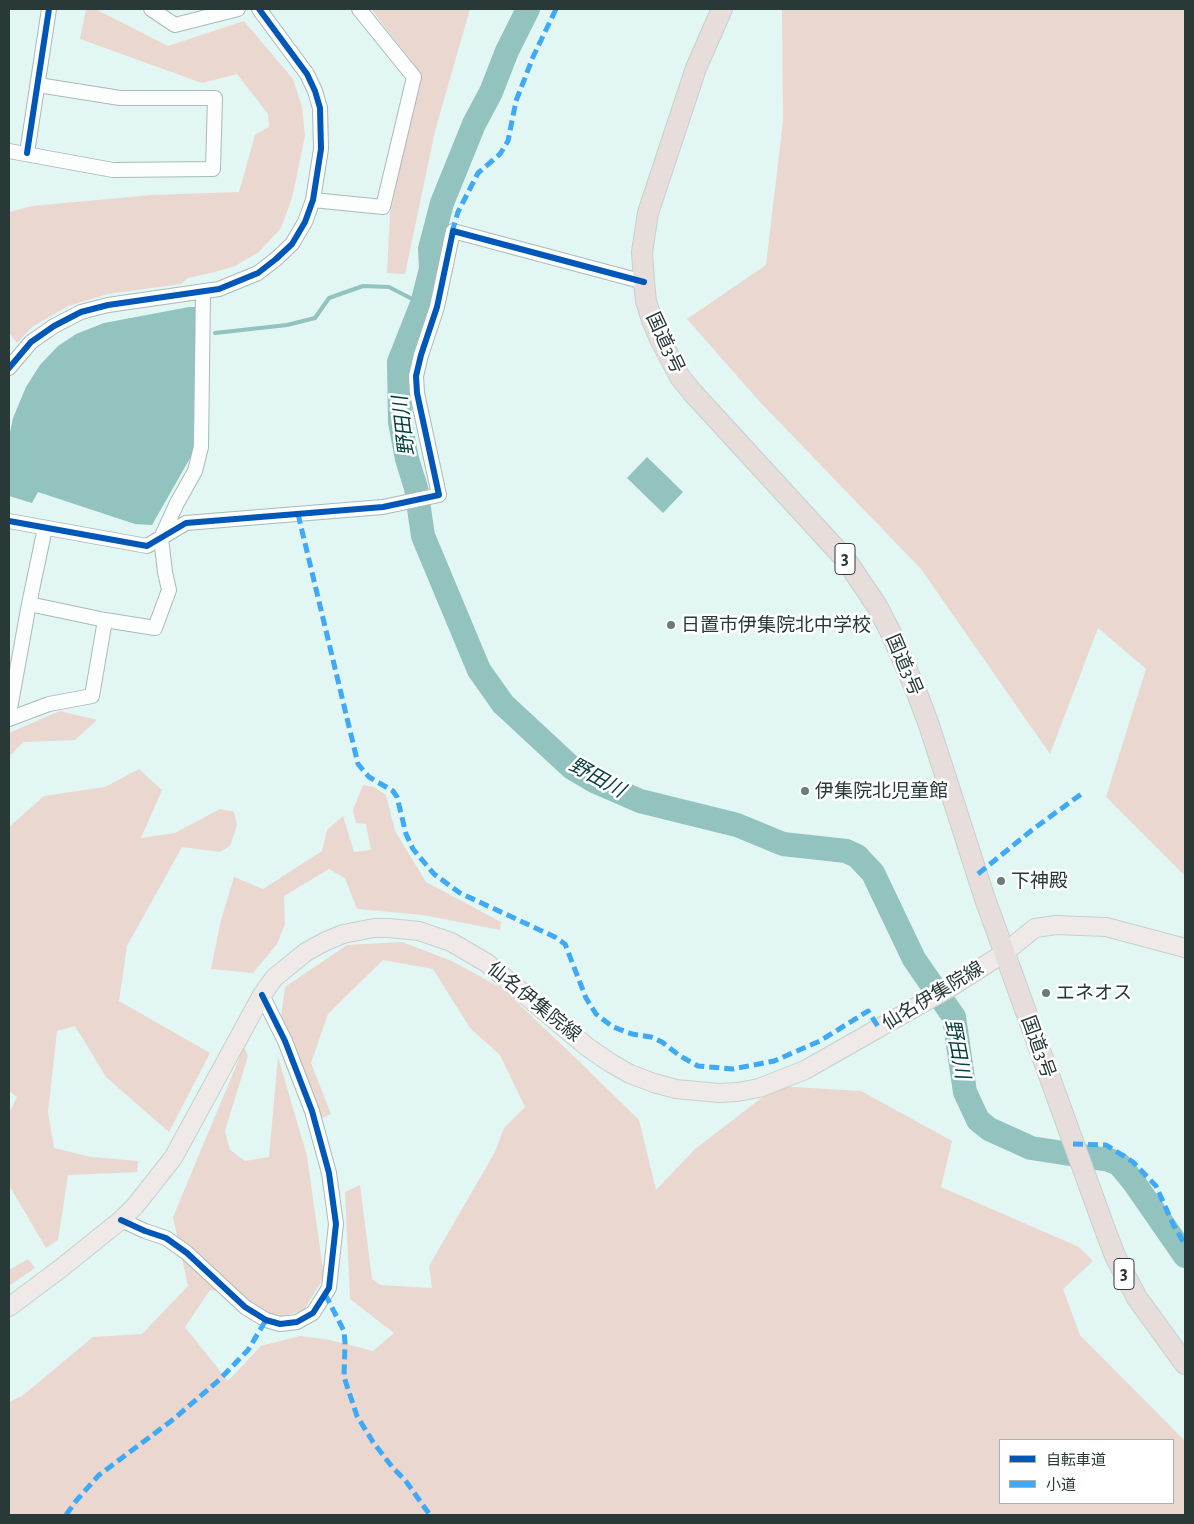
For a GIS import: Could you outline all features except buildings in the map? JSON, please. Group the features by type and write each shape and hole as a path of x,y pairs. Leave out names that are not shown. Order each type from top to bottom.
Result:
{"highway":[{"name":"国道3号","path":"722,9 696,68 648,213 642,252 646,301 652,320 680,377 846,560 877,606 900,654 929,725 1004,953 1107,1235 1137,1298 1185,1364"}],"main road":[{"name":"仙名伊集院線","path":"9,1307 60,1269 121,1220 135,1206 173,1158 262,995 274,978 306,952 343,934 374,928 389,928 419,931 451,942 487,963 586,1046 608,1062 630,1074 654,1083 676,1089 719,1093 759,1088 805,1070 951,987 1004,953 1035,928 1056,925 1106,927 1185,948"}],"street":[{"path":"27,153 49,9"},
{"path":"151,9 175,25 238,9"},
{"path":"9,368 31,342 54,326 82,312 108,305 220,289 258,273 292,244 305,222 313,200 320,149 320,108 307,74 259,9"},
{"path":"313,200 383,207 386,198 414,77 360,9"},
{"path":"9,151 113,170 213,169 215,98 120,98 38,85"},
{"path":"9,521 147,546 186,523 383,507 439,495 417,394 416,376 437,307 453,231 644,282"},
{"path":"29,604 155,628 169,590 161,538 177,503 195,471 201,446 203,292"},
{"path":"9,714 45,528"},
{"path":"9,720 50,704 92,696 106,620"},
{"path":"121,1220 144,1231 166,1238 187,1253 245,1307 266,1320 280,1324 297,1322 313,1313 329,1288 336,1224 329,1173 312,1111 285,1041 262,995"}],"shaded area":[{"path":"86,9 95,9 168,46 244,21 293,79 302,107 305,136 292,198 281,228 259,252 235,266 188,278 181,284 108,294 68,306 32,327 17,343 9,333 9,212 32,206 152,195 239,192 255,135 269,127 268,114 237,74 202,83 80,39"},
{"path":"371,9 470,9 435,131 405,274 387,273 390,213 421,74"},
{"path":"782,9 1185,9 1185,876 1106,797 1146,669 1098,628 1050,754 921,569 759,401 687,319 766,265 783,121"},
{"path":"60,711 97,720 75,740 23,742 9,757 9,733"},
{"path":"139,769 162,790 141,838 175,833 220,809 234,812 237,825 230,846 220,852 182,847 127,946 119,1001 210,1053 169,1132 106,1077 75,1026 57,1031 48,1112 54,1148 91,1157 138,1161 137,1172 68,1175 58,1240 46,1248 9,1185 9,1113 17,1097 9,1091 9,827 44,796 105,787"},
{"path":"363,785 374,787 386,795 395,831 426,882 501,922 500,930 423,915 357,909 345,878 329,869 284,896 285,924 277,944 253,973 211,969 221,920 234,877 263,889 322,851 327,830 343,816 354,852 371,850 366,824 356,823 353,810"},
{"path":"402,942 452,961 503,989 639,1120 656,1190 695,1149 777,1086 861,1091 952,1141 941,1187 1079,1247 1093,1261 1063,1289 1080,1335 1185,1441 1185,1515 9,1515 9,1402 22,1396 93,1337 142,1334 188,1286 173,1217 244,1047 248,1056 225,1131 230,1150 245,1161 269,1157 278,1057 307,1156 324,1277 304,1310 278,1317 260,1309 240,1295 210,1290 185,1327 228,1381 261,1346 300,1336 330,1340 373,1351 394,1333 350,1299 345,1192 360,1185 372,1279 380,1285 432,1288 429,1266 495,1152 504,1128 525,1107 500,1055 470,1028 433,969 383,960 328,1014 311,1063 331,1114 322,1118 281,1017 285,987 347,945"},
{"path":"28,1259 35,1268 9,1286 9,1270"}],"water":[{"path":"197,307 193,453 152,525 135,524 38,492 32,503 9,496 9,437 13,418 26,387 40,365 58,346 76,334 104,323"},
{"path":"647,457 683,492 663,513 627,478"}],"waterway":[{"name":"野田川","path":"528,9 507,51 491,92 474,124 442,203 430,249 431,269 422,304 399,362 400,422 407,459 416,488 423,536 479,670 503,704 572,768 594,781 640,801 737,825 783,844 846,851 857,856 873,873 914,959 954,1017 965,1092 978,1120 989,1129 1031,1148 1109,1160 1119,1164 1185,1256"},
{"path":"215,333 287,325 315,318 329,298 363,286 389,287 422,304"}],"marked path":[{"path":"452,232 458,212 478,173 500,154 508,141 516,101 533,57 556,9"},
{"path":"298,514 358,764 369,777 393,791 397,797 406,834 413,849 434,874 460,893 555,937 565,944 586,998 596,1014 613,1027 632,1034 651,1037 662,1042 680,1056 698,1066 733,1069 774,1061 820,1041 868,1011 879,1028"},
{"path":"978,874 1032,830 1084,792"},
{"path":"1073,1144 1106,1145 1133,1162 1156,1186 1173,1224 1185,1245"},
{"path":"325,1294 344,1331 344,1377 357,1416 373,1442 405,1480 430,1515"},
{"path":"66,1515 99,1475 175,1418 219,1380 248,1350 266,1320"}],"cycle path":[{"path":"27,153 49,9"},
{"path":"9,368 31,342 54,326 81,312 108,305 219,289 258,273 292,244 305,222 313,200 321,149 320,108 307,74 259,9"},
{"path":"9,521 147,546 186,523 383,507 439,495 417,393 416,376 437,307 453,231 644,282"},
{"path":"121,1220 166,1238 187,1253 245,1307 266,1320 280,1324 297,1322 313,1313 329,1288 336,1224 329,1173 312,1111 285,1041 262,995"}],"place":[{"name":"日置市伊集院北中学校","path":"671,625"},
{"name":"伊集院北児童館","path":"805,791"},
{"name":"下神殿","path":"1001,881"},
{"name":"エネオス","path":"1046,993"}]}
